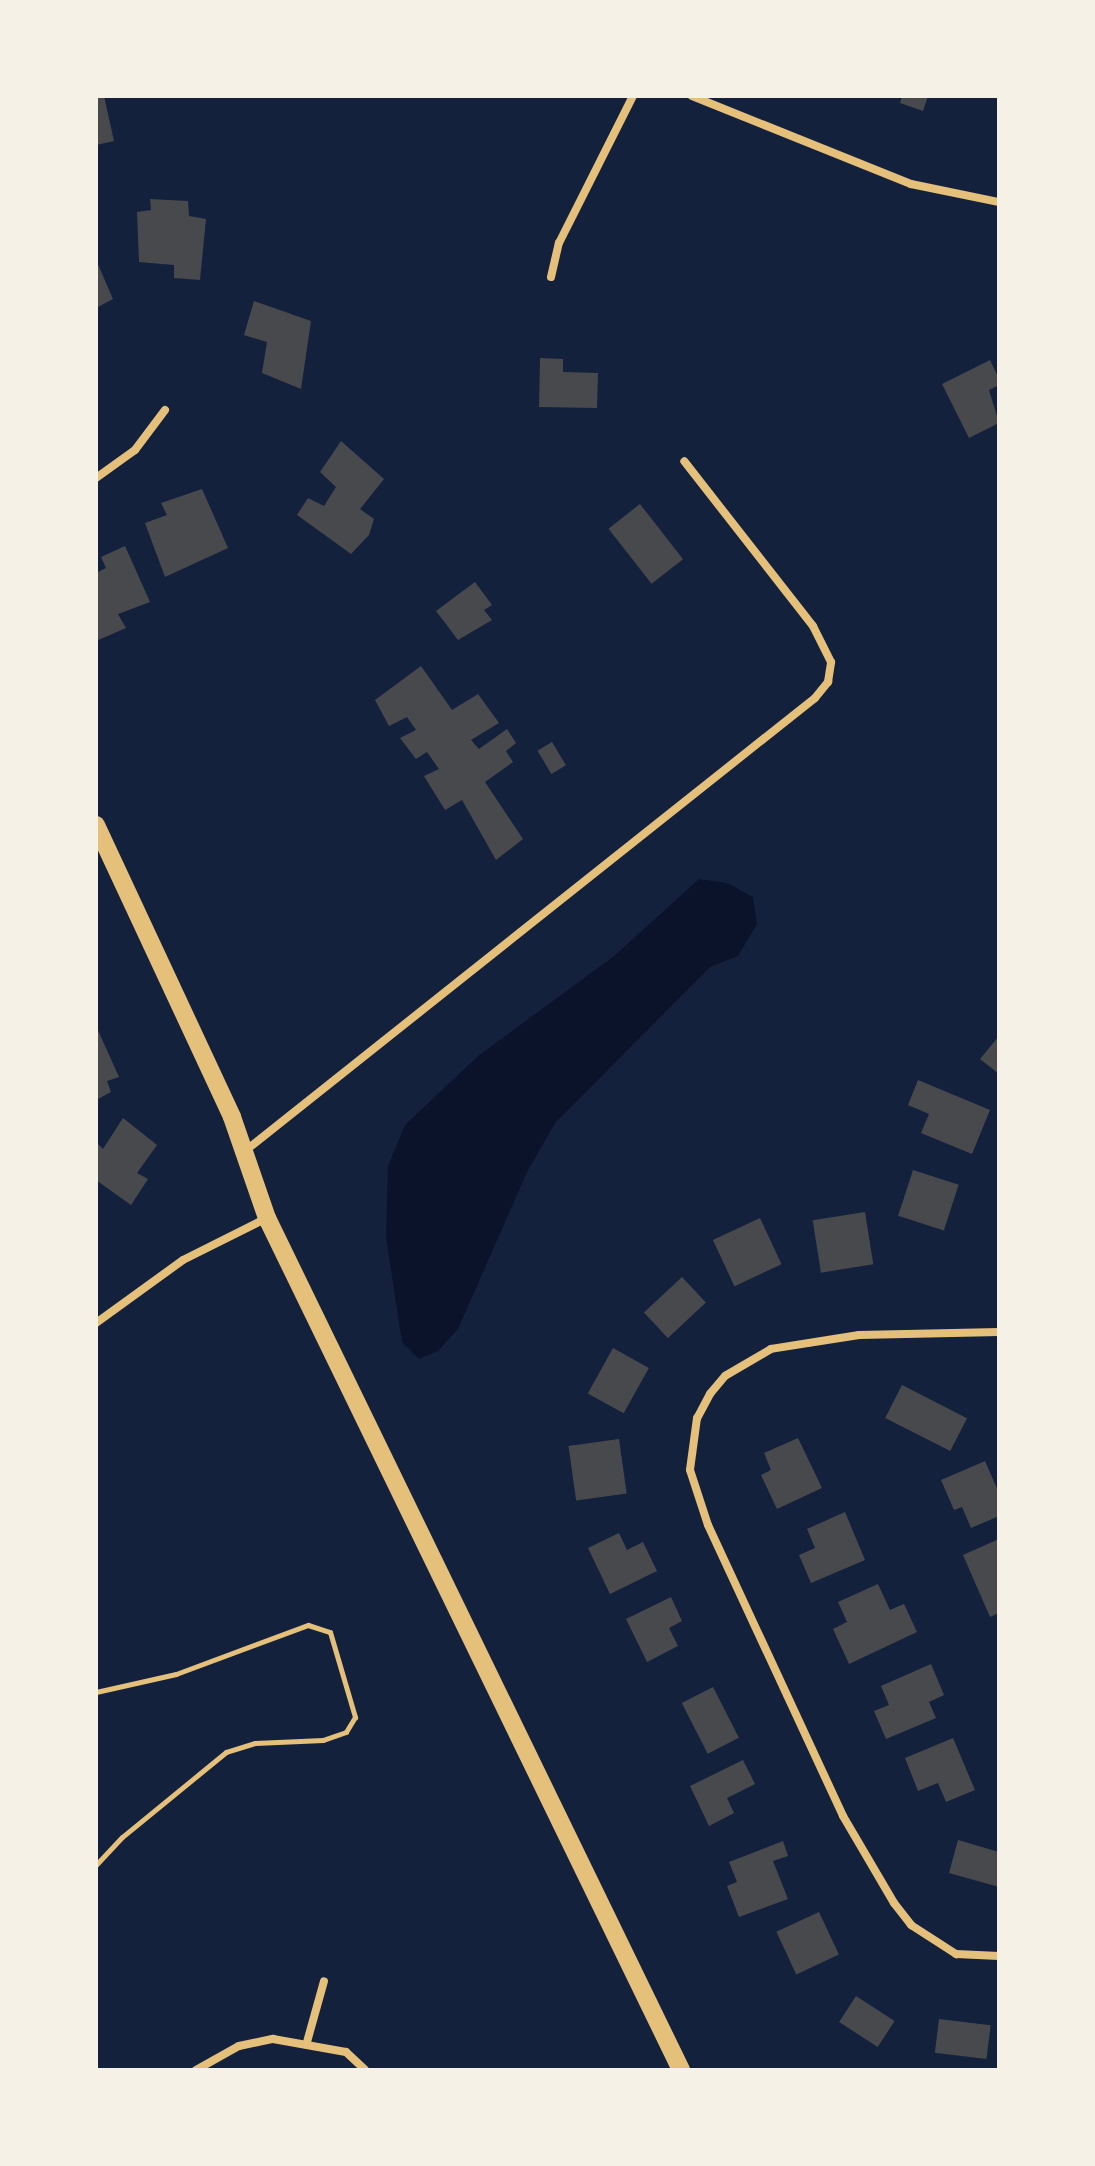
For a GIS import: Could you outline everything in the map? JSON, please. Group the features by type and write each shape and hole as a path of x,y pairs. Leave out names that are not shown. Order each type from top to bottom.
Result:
{"main road":[{"path":"96,825 232,1117 241,1154 267,1218 681,2070"}],"street":[{"path":"551,277 559,243 633,96"},
{"path":"692,96 911,184 999,202"},
{"path":"96,478 135,450 165,410"},
{"path":"241,1154 815,698 828,682 831,662 813,626 684,461"},
{"path":"96,1323 183,1260 267,1218"},
{"path":"999,1332 859,1335 771,1349 725,1376 710,1394 697,1418 690,1470 721,1554 843,1816 878,1878 911,1925 934,1942 956,1954 999,1956"},
{"path":"307,2042 324,1981"},
{"path":"196,2070 239,2046 273,2039 307,2042 346,2052 365,2070"}],"path":[{"path":"96,1692 176,1674 308,1625 330,1632 355,1717 346,1732 323,1740 255,1743 226,1752 122,1837 96,1865"}],"water":[{"path":"699,879 727,883 753,897 757,924 738,956 710,967 555,1123 527,1172 458,1329 438,1351 419,1359 402,1342 386,1237 388,1166 405,1125 478,1056 614,956"}],"building":[{"path":"96,96 104,96 114,141 96,145"},
{"path":"902,96 928,96 923,111 900,103"},
{"path":"150,199 188,201 189,216 206,219 200,280 174,278 174,265 139,262 137,212 151,210"},
{"path":"96,260 113,299 96,308"},
{"path":"254,301 311,321 301,389 262,373 267,342 244,335"},
{"path":"540,358 563,359 563,372 598,373 597,408 539,407"},
{"path":"990,360 999,379 999,385 989,390 999,423 969,438 942,384"},
{"path":"341,441 384,479 360,509 374,519 369,535 351,554 297,515 308,498 324,506 336,487 320,472"},
{"path":"202,489 228,548 165,577 145,523 167,515 161,503"},
{"path":"640,504 683,559 652,584 608,529"},
{"path":"125,546 150,602 118,614 126,628 96,641 96,573 106,568 101,557"},
{"path":"475,582 492,605 484,610 492,620 458,640 436,611"},
{"path":"421,666 452,710 478,694 499,723 471,740 479,749 507,729 516,743 506,751 513,762 485,782 523,839 496,860 462,800 445,810 424,776 439,769 427,752 416,759 400,738 416,730 407,717 389,726 375,700"},
{"path":"552,742 566,765 551,774 537,751"},
{"path":"96,1026 119,1077 107,1081 111,1092 98,1099"},
{"path":"999,1036 999,1074 980,1059"},
{"path":"918,1080 990,1110 972,1154 921,1133 929,1114 908,1105"},
{"path":"123,1118 157,1145 137,1173 148,1179 131,1205 96,1180 96,1142 103,1149"},
{"path":"913,1170 959,1185 944,1230 898,1216"},
{"path":"865,1212 873,1264 821,1273 813,1220"},
{"path":"760,1218 782,1264 734,1286 713,1240"},
{"path":"682,1277 706,1303 668,1338 644,1312"},
{"path":"613,1348 649,1368 624,1413 588,1393"},
{"path":"902,1385 967,1418 950,1451 885,1418"},
{"path":"798,1438 822,1488 777,1509 761,1475 771,1470 764,1453"},
{"path":"619,1439 627,1493 576,1501 568,1446"},
{"path":"985,1461 999,1493 999,1516 971,1528 962,1507 954,1510 941,1480"},
{"path":"845,1512 865,1560 811,1583 799,1555 815,1548 807,1529"},
{"path":"619,1533 627,1550 643,1542 657,1571 610,1594 588,1548"},
{"path":"999,1539 999,1613 990,1617 963,1555"},
{"path":"878,1584 890,1610 904,1604 917,1632 849,1664 833,1629 847,1622 838,1602"},
{"path":"671,1597 682,1621 669,1628 678,1646 647,1662 626,1619"},
{"path":"931,1664 944,1695 929,1702 936,1718 886,1739 874,1711 889,1705 881,1686"},
{"path":"713,1687 739,1738 708,1754 682,1703"},
{"path":"953,1738 975,1790 946,1802 938,1783 918,1791 905,1758"},
{"path":"743,1760 755,1784 727,1798 734,1813 709,1826 690,1786"},
{"path":"958,1840 999,1852 999,1887 949,1873"},
{"path":"783,1841 788,1856 773,1861 788,1899 739,1917 727,1886 737,1882 729,1862"},
{"path":"819,1912 839,1955 796,1974 776,1932"},
{"path":"856,1996 895,2021 878,2047 839,2022"},
{"path":"939,2019 991,2025 986,2059 935,2053"}]}
